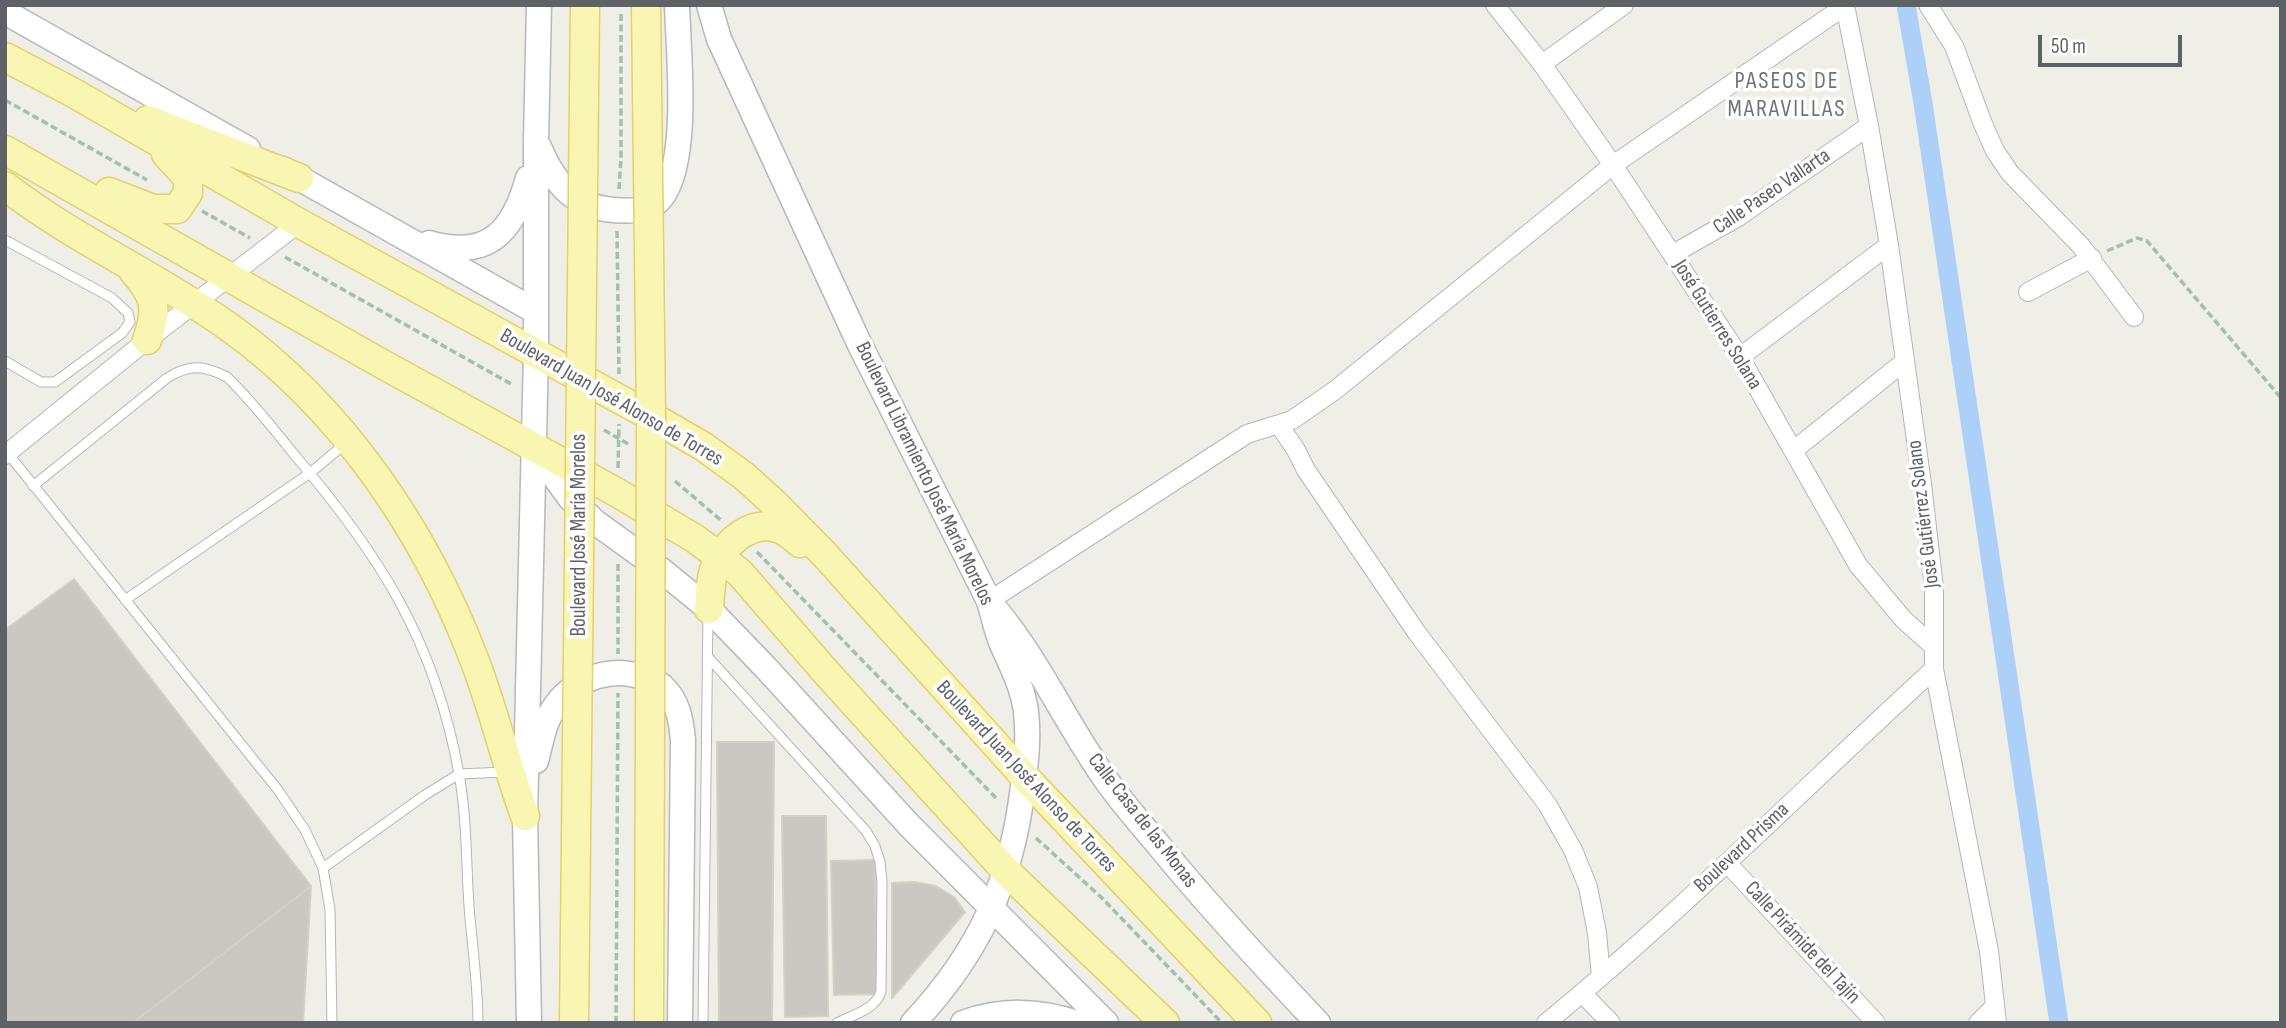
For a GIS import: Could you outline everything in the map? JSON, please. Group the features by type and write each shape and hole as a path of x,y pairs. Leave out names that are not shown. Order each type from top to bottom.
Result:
{"main road":[{"name":"Boulevard José María Morelos","path":"574,1023 584,5"},
{"path":"646,5 651,418 649,1023"},
{"name":"Boulevard Juan José Alonso de Torres","path":"5,57 72,92 299,223 661,422 704,447 744,476 825,555 1024,776 1258,1023"},
{"path":"72,92 299,178"},
{"path":"5,143 139,205 177,209 188,193 188,178 147,136"},
{"path":"5,150 229,278 660,517 730,546 740,573 1007,872 1166,1023"},
{"path":"5,186 17,199 194,304 270,358 304,390 348,442 394,501 451,603 475,661 525,816"},
{"path":"125,262 153,300 155,311 147,340"},
{"path":"709,609 714,569 730,546 751,529 777,527 805,548 893,646 932,676"}],"street":[{"path":"529,1023 525,816 536,354 539,5"},
{"path":"536,140 548,169 573,198 594,207 617,211 655,204 669,188 678,146 680,103 677,5"},
{"name":"Boulevard Libramiento José María Morelos","path":"709,5 719,39 853,330 989,601 1001,640 1019,681 1026,711 1028,747 1019,822 1007,872 968,951 947,982 913,1023"},
{"name":"José Gutierres Solana","path":"1495,5 1542,64 1613,165 1740,357 1858,565 1903,619 1933,646"},
{"path":"1542,64 1624,5"},
{"path":"1928,5 1954,46 1995,151 2026,192 2092,258 2134,317"},
{"path":"989,601 1247,434 1293,420 1335,391 1613,165 1845,6"},
{"name":"José Gutiérrez Solano","path":"1845,6 1889,245 1929,536 1934,588 1934,669 1989,951 1996,1015"},
{"path":"5,12 536,311"},
{"name":"Calle Paseo Vallarta","path":"1673,254 1738,217 1869,126"},
{"path":"401,235 458,249 474,247 492,239 514,218 522,200 536,140"},
{"path":"6,453 299,223"},
{"path":"1740,357 1889,245"},
{"path":"2028,292 2092,258"},
{"path":"1794,450 1905,361"},
{"path":"1279,425 1306,470 1417,633 1473,704 1554,816 1573,850 1588,887 1597,933 1601,977"},
{"path":"533,447 570,498 595,522 709,609 908,824 1106,1023"},
{"name":"Calle Casa de las Monas","path":"989,601 1026,647 1074,733 1105,780 1206,902 1318,1023"},
{"name":"Boulevard Prisma","path":"1546,1023 1727,863 1934,669"},
{"path":"525,816 544,730 555,707 573,687 596,676 618,673 639,676 660,685 674,701 681,717 683,740 680,1023"},
{"name":"Calle Pirámide del Tajín","path":"1727,863 1876,1023"},
{"path":"1582,993 1611,1023"},
{"path":"963,1023 1004,1013 1040,1013 1077,1023"},
{"path":"1978,1023 1996,1015"}],"lane":[{"path":"5,240 112,298 128,313 130,322 122,333 55,383 41,382 5,361"},
{"path":"33,486 167,378 180,369 197,366 213,369 227,377 335,502 388,578 412,623 444,710 459,774 465,820 478,1023"},
{"path":"125,600 310,473 348,442"},
{"path":"6,453 278,790 304,830 323,868 330,910 332,1023"},
{"path":"704,1023 709,609"},
{"path":"707,656 866,831 875,846 882,883 881,991 879,999 873,1004 837,1023"},
{"path":"323,868 459,774 509,773"}],"path":[{"path":"5,100 149,181"},
{"path":"184,201 535,397"},
{"path":"2092,258 2137,238 2147,241 2281,398"},
{"path":"595,426 629,445"},
{"path":"668,476 730,546 766,560 1019,822 1102,898 1222,1023"}],"building":[{"path":"74,579 311,886 133,1023 5,1023 5,630"},
{"path":"717,742 774,742 772,1023 719,1023"},
{"path":"782,816 826,816 828,1016 785,1017"},
{"path":"875,860 877,994 834,995 831,861"},
{"path":"914,882 936,886 954,897 965,912 892,998 892,883"},
{"path":"311,886 303,1023 133,1023"}],"waterway":[{"path":"1906,5 1923,103 2059,1023"}],"district":[{"name":"PASEOS DE MARAVILLAS","path":"1787,96"}]}
